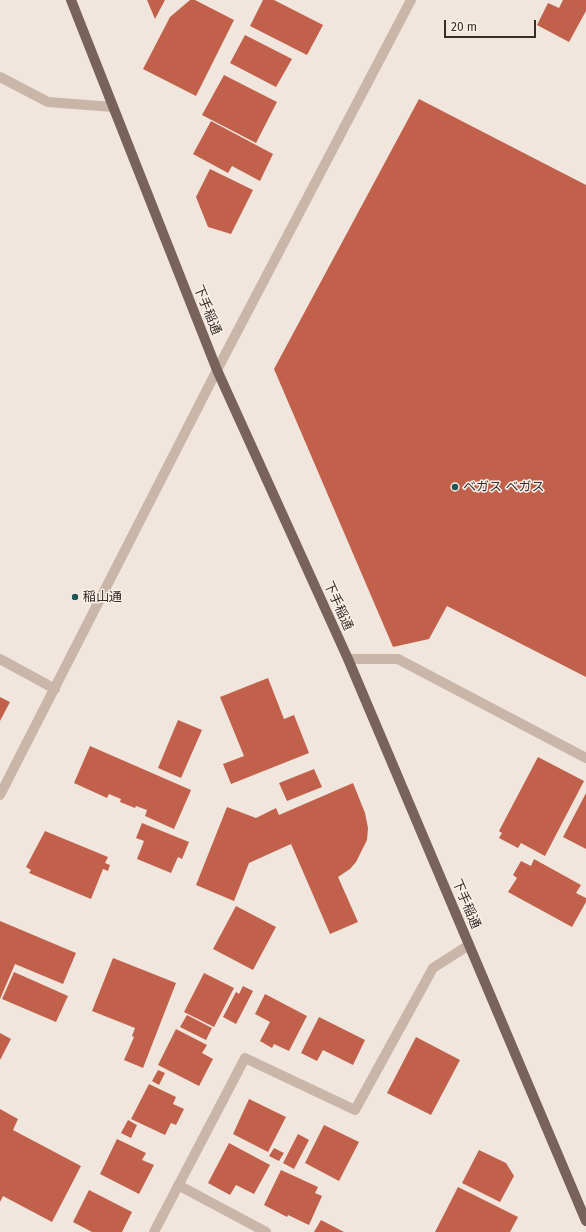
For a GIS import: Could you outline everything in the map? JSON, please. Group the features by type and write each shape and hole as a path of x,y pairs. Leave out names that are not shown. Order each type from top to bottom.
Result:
{"main road":[{"name":"下手稲通","path":"71,0 217,370 348,659 586,1221"}],"street":[{"path":"0,795 217,370 411,0"},
{"path":"0,77 48,102 113,107"},
{"path":"0,659 54,689"},
{"path":"348,659 398,659 586,758"},
{"path":"154,1232 245,1058 355,1110 433,968 469,945"},
{"path":"178,1185 266,1232"}],"building":[{"path":"147,0 165,0 155,19"},
{"path":"190,0 195,0 234,20 196,96 143,69 170,17"},
{"path":"263,0 274,0 323,25 307,55 250,26"},
{"path":"563,0 586,0 586,11 569,42 537,25 548,3 559,8"},
{"path":"245,35 292,59 276,87 230,63"},
{"path":"224,75 277,102 256,143 202,115"},
{"name":"ベガス ベガス","path":"419,99 586,185 586,677 447,606 429,639 393,647 274,369"},
{"path":"211,121 273,154 260,181 232,166 228,173 193,154"},
{"path":"210,169 253,190 231,234 208,227 196,197"},
{"path":"268,678 284,719 294,715 309,753 231,784 223,764 244,756 220,697"},
{"path":"0,697 10,702 0,721"},
{"path":"178,720 202,730 181,778 158,768"},
{"path":"90,746 191,790 174,829 145,816 147,810 136,806 135,808 120,802 121,799 109,794 107,798 74,783"},
{"path":"538,757 584,781 545,856 521,843 518,848 499,838 502,833 499,831"},
{"path":"314,769 322,787 287,801 279,783"},
{"path":"353,783 365,813 368,828 367,840 356,862 350,869 338,877 358,922 330,934 291,844 249,863 234,901 196,885 227,807 256,818 276,808 279,815"},
{"path":"586,793 586,849 563,837"},
{"path":"142,823 189,842 182,859 178,857 171,873 137,859 144,841 136,838"},
{"path":"45,831 108,857 105,863 110,865 108,871 103,869 91,899 29,873 31,870 26,867"},
{"path":"534,859 581,885 576,893 586,898 586,902 572,927 508,892 517,878 513,875 521,861 531,866"},
{"path":"236,906 276,927 253,970 213,949"},
{"path":"0,921 76,953 63,984 15,964 0,999"},
{"path":"113,958 176,983 143,1068 124,1060 134,1037 132,1036 135,1028 92,1011"},
{"path":"14,972 68,996 56,1022 2,999"},
{"path":"204,973 234,988 214,1027 184,1012"},
{"path":"243,986 253,991 236,1024 223,1017 236,992 239,994"},
{"path":"265,994 307,1016 289,1051 274,1044 272,1048 260,1041 270,1022 255,1014"},
{"path":"187,1015 212,1028 206,1040 180,1027"},
{"path":"319,1017 365,1040 353,1065 323,1050 317,1061 301,1053"},
{"path":"176,1029 207,1045 202,1053 213,1059 199,1086 158,1065"},
{"path":"0,1033 11,1039 0,1060"},
{"path":"416,1037 460,1060 431,1115 387,1093"},
{"path":"158,1070 165,1073 159,1085 152,1081"},
{"path":"149,1084 176,1097 173,1104 184,1109 176,1125 171,1123 165,1135 131,1119"},
{"path":"249,1099 286,1117 268,1152 233,1134"},
{"path":"0,1109 18,1119 13,1130 81,1166 52,1222 3,1196 0,1202"},
{"path":"128,1120 137,1125 131,1138 121,1133"},
{"path":"324,1125 359,1142 339,1181 305,1163"},
{"path":"298,1134 309,1140 294,1169 283,1163"},
{"path":"117,1139 146,1153 142,1160 154,1165 139,1194 100,1174"},
{"path":"229,1143 270,1165 254,1194 236,1185 230,1195 208,1183"},
{"path":"274,1148 284,1153 279,1161 269,1156"},
{"path":"479,1150 506,1163 514,1176 500,1202 462,1183"},
{"path":"281,1170 318,1187 315,1193 322,1196 309,1225 288,1215 287,1217 264,1205"},
{"path":"458,1187 518,1217 510,1232 435,1232"},
{"path":"89,1190 132,1212 122,1232 92,1232 73,1222"},
{"path":"321,1220 344,1232 314,1232"}],"place":[{"name":"ベガス ベガス","path":"455,487"},
{"name":"稲山通","path":"75,597"}]}
